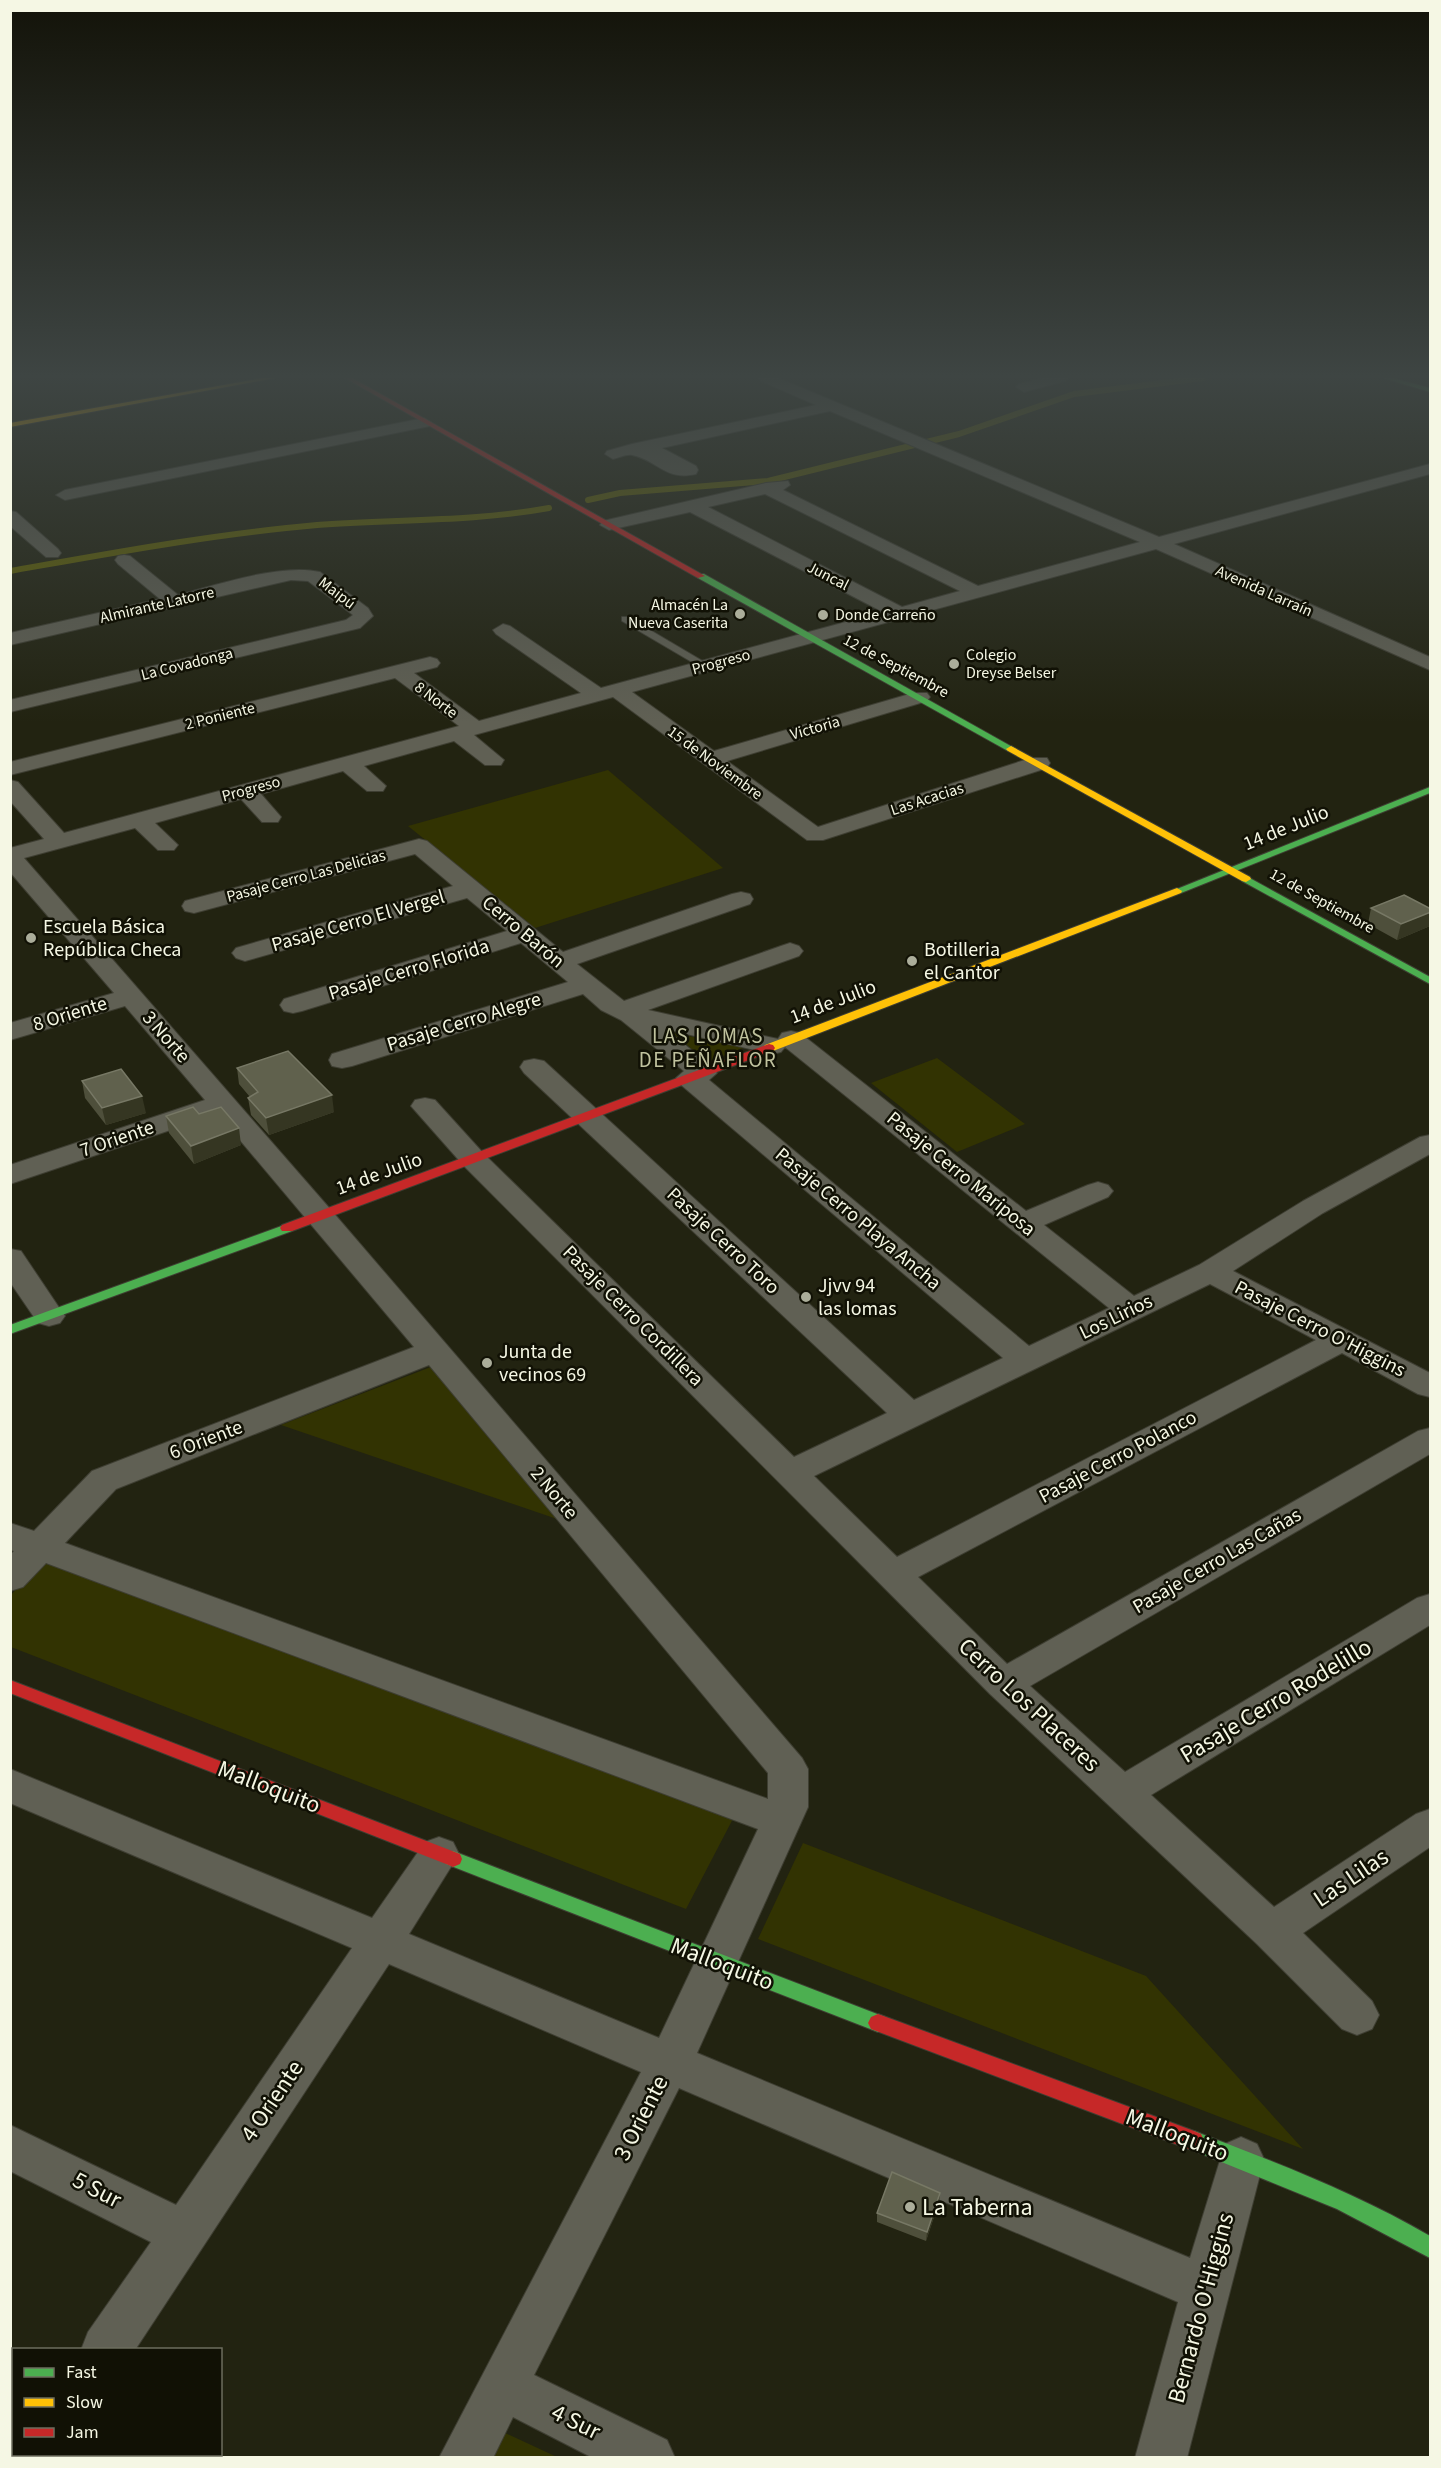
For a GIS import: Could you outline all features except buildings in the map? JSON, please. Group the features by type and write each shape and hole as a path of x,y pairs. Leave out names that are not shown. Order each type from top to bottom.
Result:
{"street":[{"path":"65,495 74,493"},
{"name":"12 de Septiembre","path":"555,493 809,638 1431,981"},
{"path":"609,525 745,493"},
{"path":"788,493 976,592"},
{"name":"Avenida Larraín","path":"1038,493 1431,664"},
{"name":"Progreso","path":"10,856 1341,493"},
{"name":"Juncal","path":"692,506 900,613"},
{"path":"11,517 52,553"},
{"path":"124,560 174,601"},
{"name":"Almirante Latorre","path":"15,633 174,601 285,575 304,574"},
{"name":"Maipú","path":"304,574 316,578 361,612 362,619"},
{"name":"La Covadonga","path":"10,706 347,626 362,619"},
{"name":"15 de Noviembre","path":"502,630 710,759 815,835"},
{"name":"2 Poniente","path":"10,769 430,663"},
{"name":"8 Norte","path":"398,671 466,731 493,760"},
{"name":"Victoria","path":"710,759 920,698"},
{"path":"347,763 375,786"},
{"name":"Las Acacias","path":"815,835 1039,763"},
{"path":"10,787 59,841"},
{"name":"14 de Julio","path":"10,1330 474,1160 782,1043 1233,870 1431,790"},
{"path":"246,791 270,817"},
{"path":"139,820 166,845"},
{"name":"Cerro Barón","path":"419,846 586,985 610,1004 626,1012 697,1075"},
{"name":"Pasaje Cerro Las Delicias","path":"194,906 419,846"},
{"name":"3 Norte","path":"10,856 321,1216"},
{"name":"Pasaje Cerro El Vergel","path":"245,953 471,889"},
{"path":"559,962 741,899"},
{"name":"Pasaje Cerro Florida","path":"293,1005 525,934"},
{"path":"626,1012 790,951"},
{"name":"Pasaje Cerro Alegre","path":"342,1060 586,985"},
{"name":"8 Oriente","path":"10,1032 130,996"},
{"name":"Cerro Barón","path":"626,1012 782,1043"},
{"name":"Pasaje Cerro Mariposa","path":"782,1043 1022,1223 1131,1309"},
{"name":"Pasaje Cerro Toro","path":"534,1067 910,1415"},
{"name":"Pasaje Cerro Playa Ancha","path":"697,1075 1026,1360"},
{"name":"7 Oriente","path":"10,1175 223,1103"},
{"name":"Pasaje Cerro Cordillera","path":"425,1106 474,1160 792,1472"},
{"name":"Los Lirios","path":"792,1472 1210,1272 1313,1207 1431,1143"},
{"path":"1022,1223 1098,1191"},
{"name":"2 Norte","path":"321,1216 788,1769"},
{"path":"10,1258 50,1316"},
{"name":"Pasaje Cerro O'Higgins","path":"1210,1272 1431,1386"},
{"name":"Pasaje Cerro Polanco","path":"894,1574 1342,1340"},
{"name":"6 Oriente","path":"10,1578 25,1541 104,1480 435,1351"},
{"name":"Pasaje Cerro Las Cañas","path":"1003,1684 1431,1439"},
{"name":"Cerro Los Placeres","path":"792,1472 1003,1684 1272,1931 1357,2014"},
{"path":"25,1541 782,1821"},
{"name":"Pasaje Cerro Rodelillo","path":"1122,1793 1431,1608"},
{"name":"Malloquito","path":"10,1686 718,1963 1305,2183 1406,2233 1431,2248"},
{"name":"3 Oriente","path":"465,2457 669,2063 718,1963 788,1807 788,1769"},
{"path":"10,1785 1206,2289"},
{"name":"Las Lilas","path":"1272,1931 1429,1830"},
{"name":"4 Oriente","path":"107,2348 439,1854"},
{"name":"5 Sur","path":"10,2147 184,2234"},
{"name":"Bernardo O'Higgins","path":"1161,2457 1241,2159"},
{"name":"4 Sur","path":"503,2386 649,2457"}],"lane":[{"path":"625,619 706,666"}],"shaded area":[{"path":"608,770 723,868 535,928 408,826"},
{"path":"673,1033 746,1047 707,1062"},
{"path":"937,1058 1025,1124 957,1152 871,1083"},
{"path":"436,1365 557,1519 281,1425"},
{"path":"43,1560 737,1811 686,1909 11,1647 10,1596"},
{"path":"803,1843 1146,1976 1303,2149 758,1939"},
{"path":"503,2432 557,2457 490,2458"}],"waterway":[{"path":"588,500 619,493"},
{"path":"10,571 240,533 346,523 491,516 549,508"}],"traffic: fast":[{"path":"701,576 1011,749"},
{"path":"1177,891 1430,790"},
{"path":"1246,879 1430,981"},
{"path":"10,1330 287,1228"},
{"path":"453,1859 878,2023"},
{"path":"1194,2141 1285,2176 1344,2202 1430,2248"}],"traffic: slow":[{"path":"1011,749 1246,879"},
{"path":"769,1048 1177,891"}],"traffic: jam":[{"path":"553,493 701,576"},
{"path":"287,1228 769,1048"},
{"path":"10,1686 453,1859"},
{"path":"878,2023 1194,2141"}],"place":[{"name":"Almacén La Nueva Caserita","path":"740,614"},
{"name":"Donde Carreño","path":"823,615"},
{"name":"Colegio Dreyse Belser","path":"954,664"},
{"name":"Escuela Básica República Checa","path":"31,938"},
{"name":"Botilleria el Cantor","path":"912,961"},
{"name":"Jjvv 94 las lomas","path":"806,1297"},
{"name":"Junta de vecinos 69","path":"487,1363"},
{"name":"La Taberna","path":"910,2207"}],"district":[{"name":"LAS LOMAS DE PEÑAFLOR","path":"708,1048"}]}
